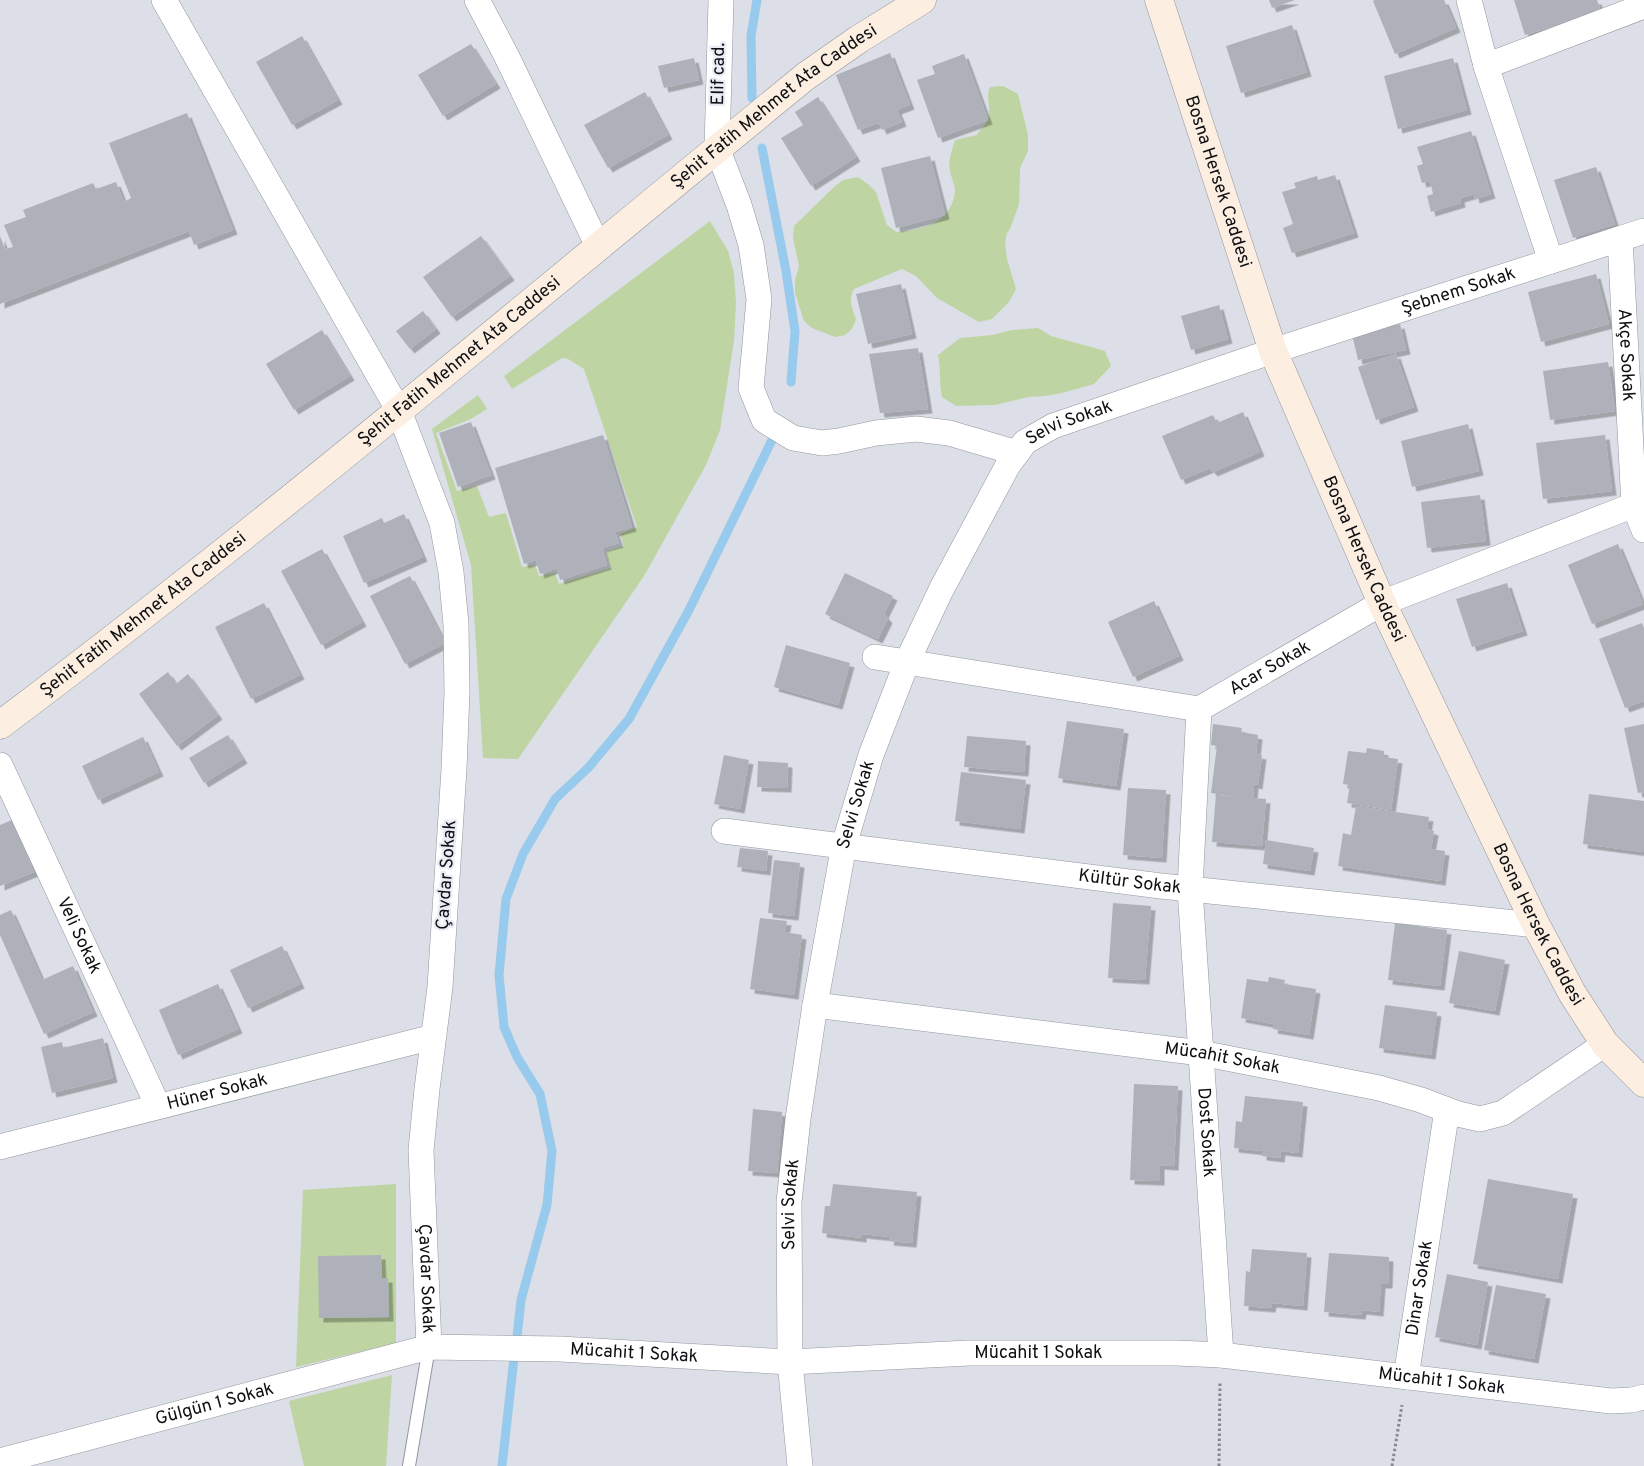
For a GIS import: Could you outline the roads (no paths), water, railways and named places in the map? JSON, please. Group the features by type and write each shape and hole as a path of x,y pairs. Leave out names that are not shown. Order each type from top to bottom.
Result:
{"main road":[{"name":"Bosna Hersek Caddesi","path":"1160,0 1273,351 1382,603 1536,925 1572,993 1605,1044 1644,1083"},
{"name":"Şehit Fatih Mehmet Ata Caddesi","path":"0,725 115,638 399,411 806,76 914,2"}],"street":[{"name":"Çavdar Sokak","path":"164,0 399,411 442,523 451,572 456,624 457,692 440,987 421,1150 429,1347"},
{"path":"477,0 506,55 598,246"},
{"name":"Elif cad.","path":"717,148 720,0"},
{"path":"1469,0 1486,66 1551,261"},
{"path":"1486,66 1644,6"},
{"path":"717,148 739,205 751,245 759,299 751,388 764,420 792,438 822,443 876,433 916,429 949,433 1017,453"},
{"name":"Şebnem Sokak","path":"1273,351 1644,231"},
{"name":"Akçe Sokak","path":"1620,239 1639,504 1644,530"},
{"name":"Selvi Sokak","path":"800,1466 790,1362 789,1202 798,1119 815,1005 844,845 871,755 908,662 973,528 1008,465 1025,442 1053,426 1273,351"},
{"name":"Acar Sokak","path":"1199,709 1382,603 1639,504"},
{"path":"875,657 1199,709"},
{"name":"Dost Sokak","path":"1199,709 1190,889 1221,1354"},
{"name":"Veli Sokak","path":"0,765 158,1106"},
{"name":"Kültür Sokak","path":"724,831 1190,889 1536,925"},
{"name":"Mücahit Sokak","path":"815,1005 1201,1053 1379,1088 1480,1119 1503,1113 1605,1044"},
{"name":"Hüner Sokak","path":"0,1147 433,1037"},
{"name":"Dinar Sokak","path":"1406,1377 1447,1110"},
{"name":"Mücahit 1 Sokak","path":"429,1347 560,1349 790,1362 969,1353 1221,1354 1611,1401 1632,1400 1644,1397"},
{"name":"Gülgün 1 Sokak","path":"0,1461 429,1347"}],"lane":[{"path":"409,1466 429,1347"}],"waterway":[{"path":"752,98 751,36 757,0"},
{"path":"762,148 786,271 795,331 791,382"},
{"path":"517,1337 521,1300 547,1205 552,1151 540,1094 517,1057 504,1027 499,975 506,899 523,854 555,799 588,768 629,719 689,610 774,436"},
{"path":"502,1466 514,1358"}]}
